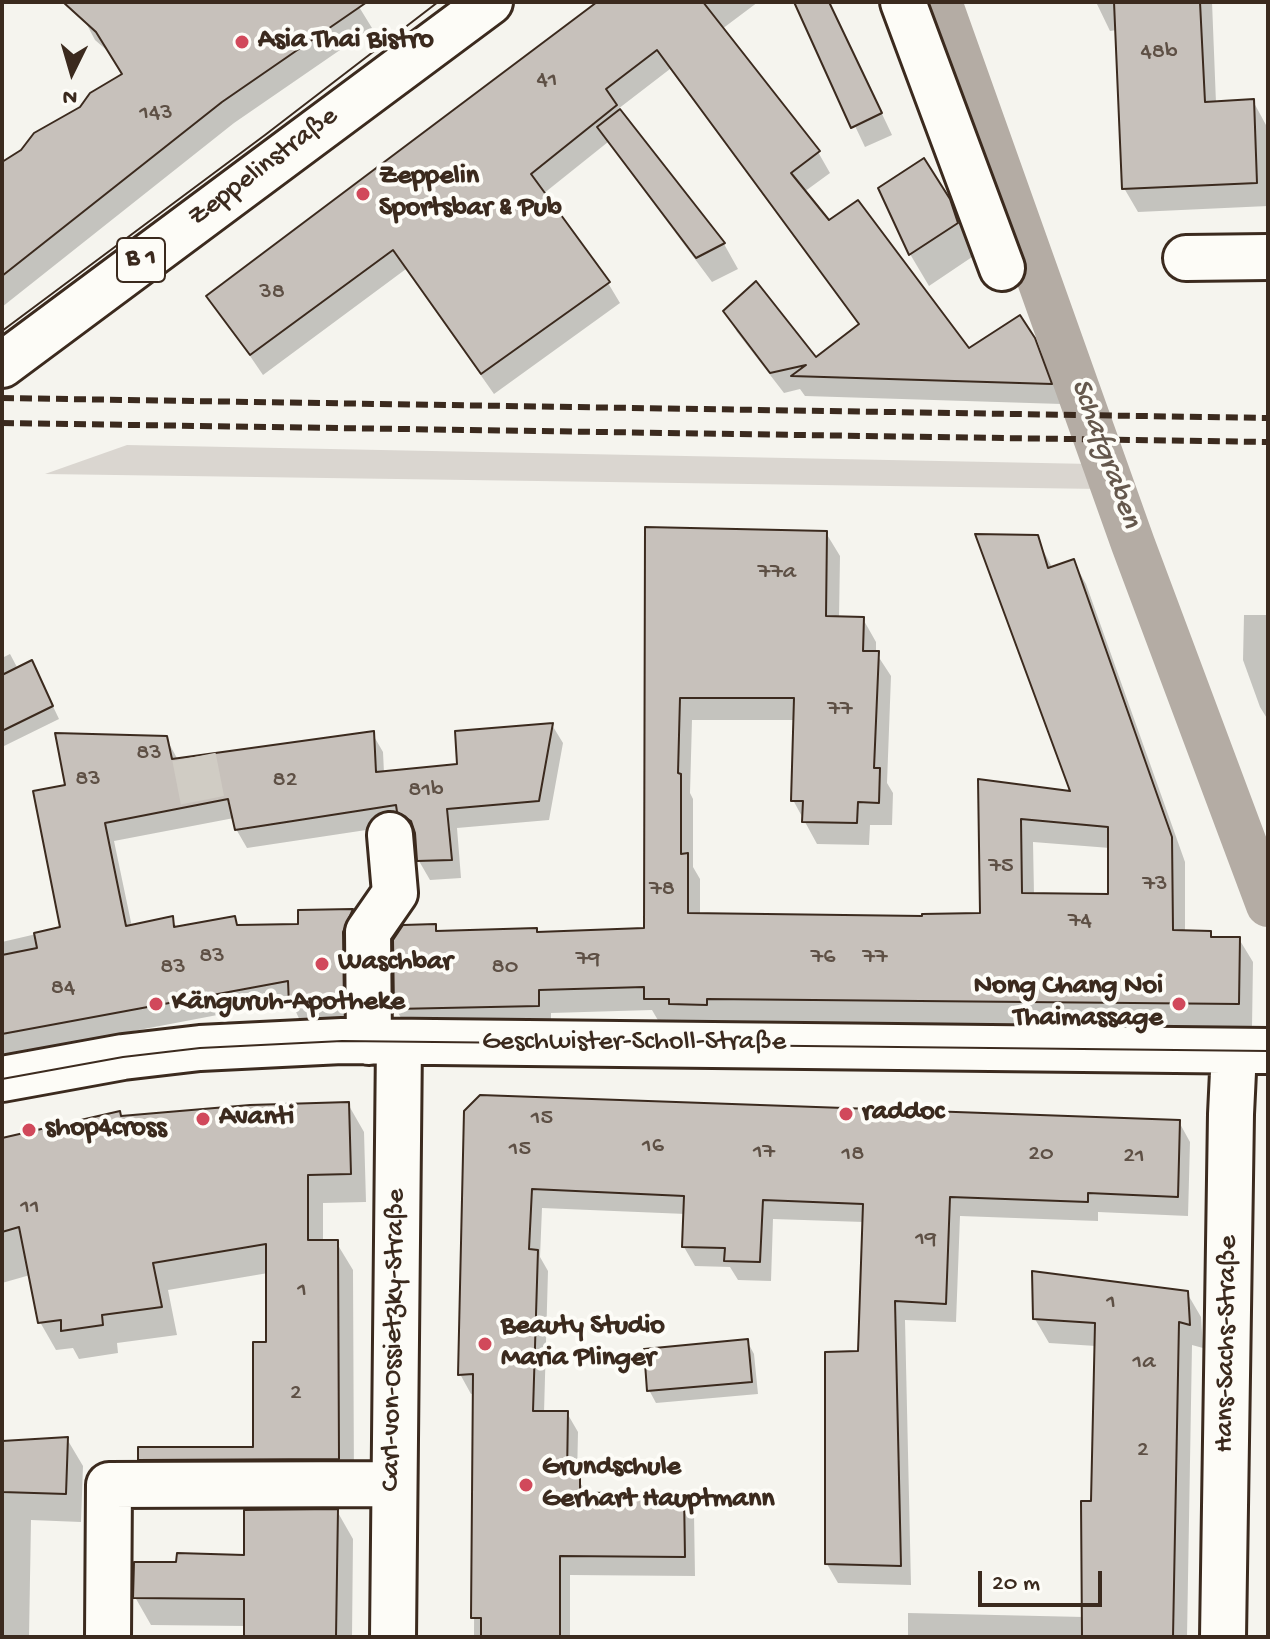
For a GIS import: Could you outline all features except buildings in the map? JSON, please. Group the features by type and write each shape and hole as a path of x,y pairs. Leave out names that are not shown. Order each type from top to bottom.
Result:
{"street":[{"name":"Zeppelinstraße","path":"2,365 490,2"},
{"path":"903,2 1002,268"},
{"path":"1186,258 1268,257"},
{"name":"Carl-von-Ossietzky-Straße","path":"390,835 395,893 368,932 384,1042 394,1484 393,1637"},
{"name":"Geschwister-Scholl-Straße","path":"2,1079 200,1048 384,1042 1251,1051"},
{"name":"Hans-Sachs-Straße","path":"1223,1637 1231,1114 1251,1051"},
{"path":"108,1637 109,1485 394,1484"}],"shaded area":[{"path":"127,445 1092,464 1101,489 45,474"}],"waterway":[{"name":"Schafgraben","path":"940,2 1133,544 1268,905"}],"tunnel":[{"path":"194,757 203,803"}],"tram line":[{"path":"2,331 438,2"},
{"path":"2,1079 123,1057 200,1048 342,1041 1268,1051"}],"railway":[{"path":"2,398 1268,418"},
{"path":"2,423 1268,442"}],"place":[{"name":"Asia Thai Bistro","path":"242,42"},
{"name":"Zeppelin Sportsbar & Pub","path":"363,194"},
{"name":"Waschbar","path":"322,964"},
{"name":"Känguruh-Apotheke","path":"156,1004"},
{"name":"Nong Chang Noi Thaimassage","path":"1179,1004"},
{"name":"raddoc","path":"846,1114"},
{"name":"Avanti","path":"203,1119"},
{"name":"shop4cross","path":"29,1130"},
{"name":"Beauty Studio Maria Plinger","path":"485,1344"},
{"name":"Grundschule Gerhart Hauptmann","path":"526,1485"}]}
